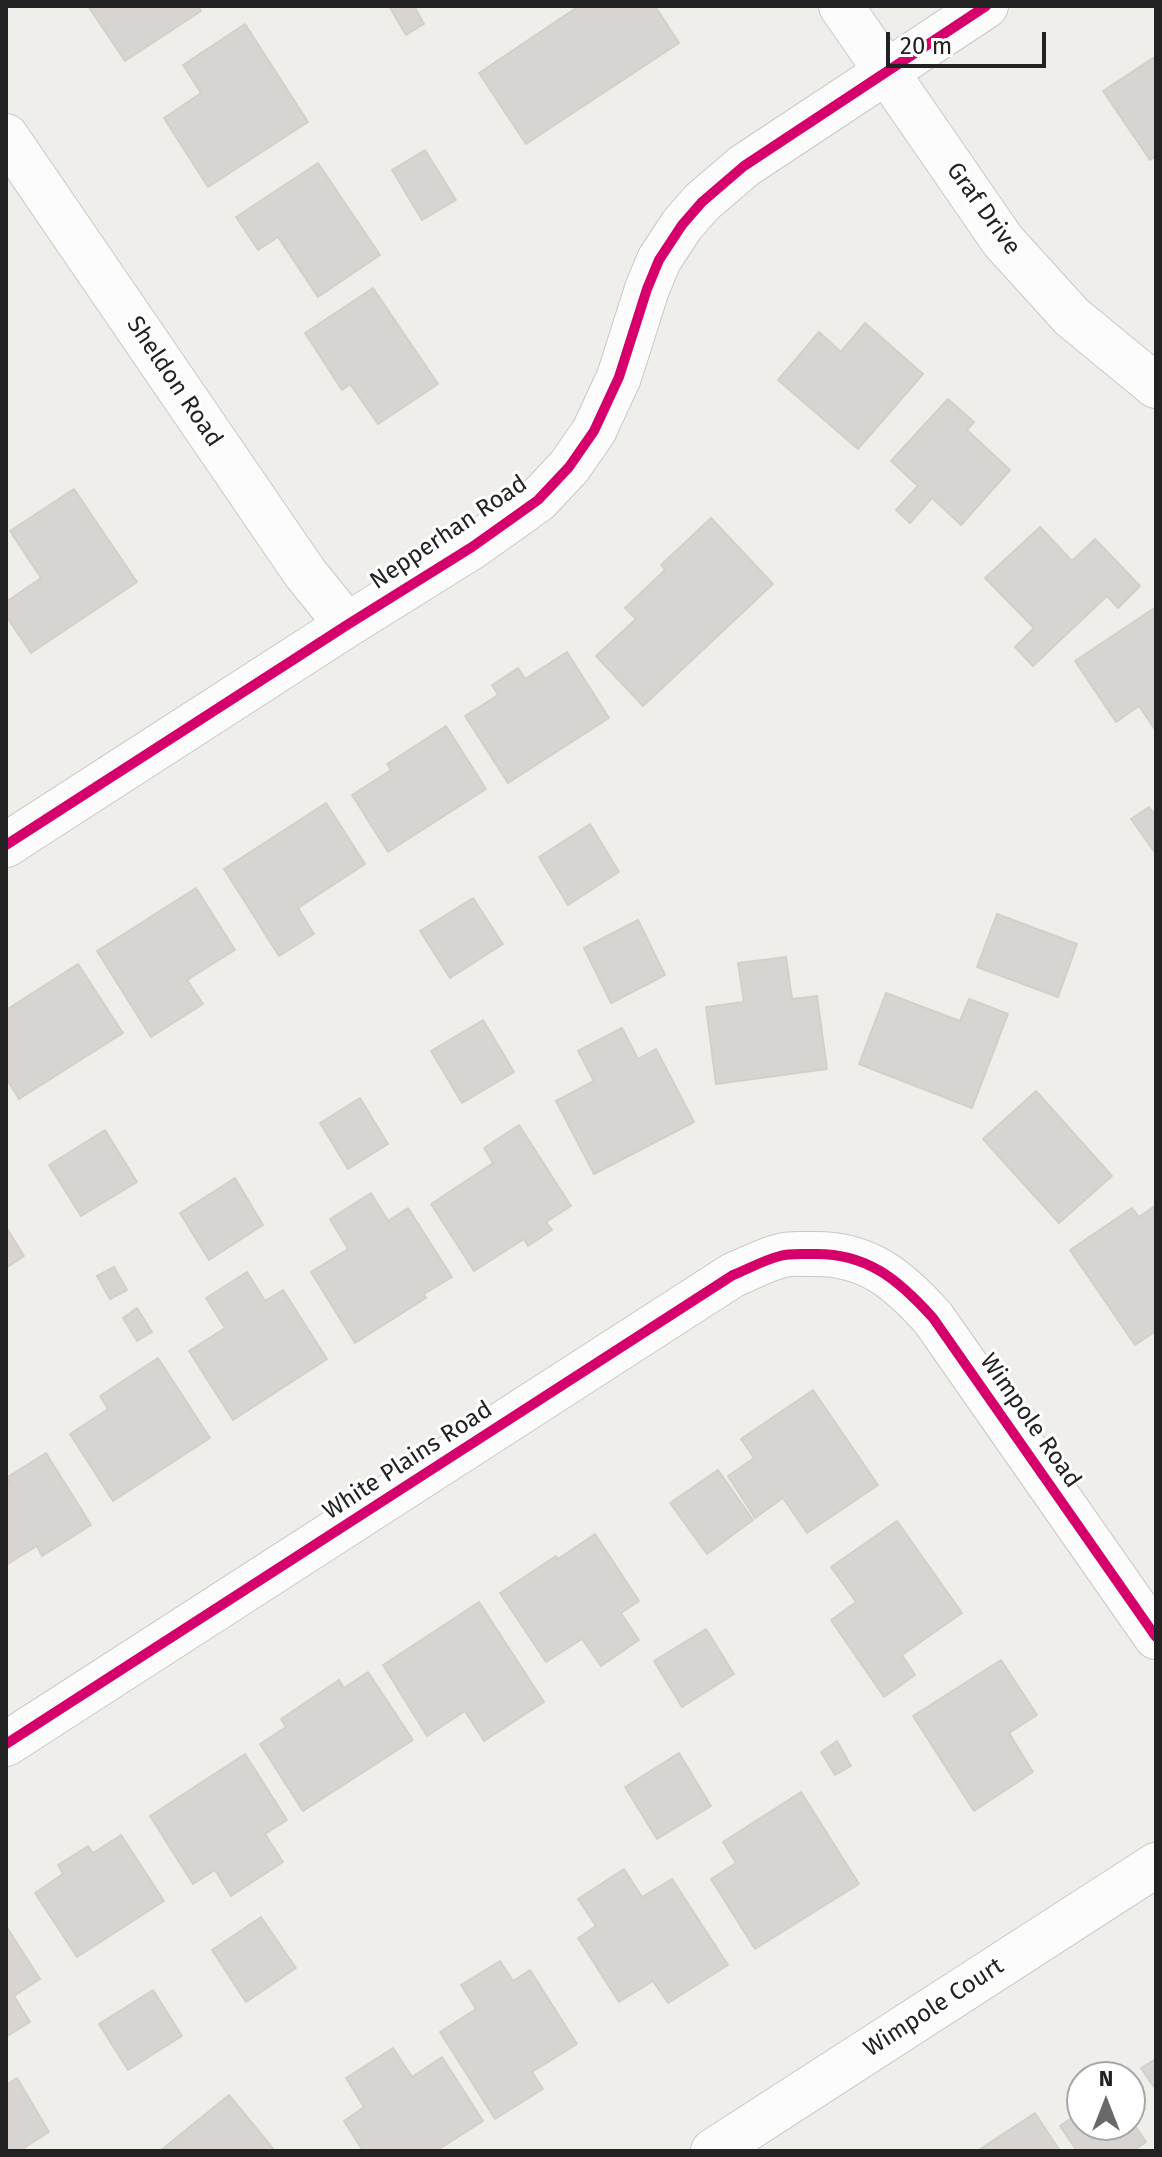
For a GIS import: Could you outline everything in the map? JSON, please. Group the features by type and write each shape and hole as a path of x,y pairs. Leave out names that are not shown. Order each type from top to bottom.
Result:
{"street":[{"name":"Graf Drive","path":"841,6 1003,241 1072,317 1156,386"},
{"name":"Nepperhan Road","path":"6,845 472,547 538,500 569,467 594,431 619,377 659,260 702,202 744,166 986,6"},
{"name":"Sheldon Road","path":"6,136 305,573 347,625"},
{"name":"White Plains Road","path":"6,1744 733,1275 781,1255 829,1253 846,1256"},
{"name":"Wimpole Road","path":"846,1256 878,1268 906,1287 933,1318 1156,1637"},
{"name":"Wimpole Court","path":"713,2151 1156,1865"}],"building":[{"path":"88,6 198,6 201,11 125,61"},
{"path":"389,6 414,6 424,24 406,35"},
{"path":"579,6 655,6 679,43 526,144 479,73"},
{"path":"245,24 308,122 208,187 164,118 201,93 183,65"},
{"path":"1156,56 1156,156 1150,160 1103,91"},
{"path":"425,150 456,200 422,220 392,170"},
{"path":"318,163 380,255 318,297 278,237 258,250 236,217"},
{"path":"373,288 438,384 378,424 350,384 342,390 305,333"},
{"path":"865,323 923,374 858,449 778,380 819,332 841,352"},
{"path":"948,399 974,422 967,430 1010,470 961,525 932,498 910,523 896,510 918,486 891,461"},
{"path":"74,489 137,582 31,653 6,616 6,602 41,578 10,531"},
{"path":"711,518 773,584 643,706 596,656 636,619 625,608 665,570 661,565"},
{"path":"1040,527 1072,561 1095,539 1140,586 1118,608 1107,596 1033,666 1015,647 1034,628 985,578"},
{"path":"1156,607 1156,731 1139,706 1116,722 1075,661"},
{"path":"567,652 609,718 508,783 465,716 498,695 492,685 518,668 525,679"},
{"path":"446,726 486,789 388,852 352,795 391,770 387,764"},
{"path":"326,803 365,864 298,908 314,934 279,956 224,869"},
{"path":"1149,807 1156,816 1156,854 1131,819"},
{"path":"590,824 619,872 568,905 539,857"},
{"path":"196,888 235,950 187,980 203,1004 151,1037 97,951"},
{"path":"473,898 503,944 450,978 420,931"},
{"path":"997,914 1077,944 1058,997 977,967"},
{"path":"638,920 665,975 611,1003 584,948"},
{"path":"786,957 792,999 817,996 827,1069 716,1084 706,1007 744,1002 738,963"},
{"path":"78,964 123,1033 19,1099 6,1078 6,1010"},
{"path":"886,993 960,1021 969,999 1008,1014 972,1108 859,1064"},
{"path":"483,1020 514,1072 462,1103 431,1051"},
{"path":"622,1028 638,1059 656,1049 694,1122 594,1174 556,1101 594,1081 578,1051"},
{"path":"1036,1091 1112,1176 1059,1223 983,1139"},
{"path":"360,1098 388,1144 348,1169 320,1123"},
{"path":"519,1125 571,1206 546,1222 552,1230 528,1246 524,1239 474,1271 431,1204 493,1163 484,1148"},
{"path":"105,1130 137,1182 81,1216 49,1165"},
{"path":"235,1178 263,1225 209,1260 180,1213"},
{"path":"371,1193 388,1221 408,1208 452,1277 424,1294 426,1298 355,1343 311,1272 348,1249 330,1219"},
{"path":"1156,1205 1156,1331 1135,1345 1070,1250 1132,1208 1139,1217"},
{"path":"6,1227 24,1256 6,1268"},
{"path":"114,1267 127,1290 110,1299 97,1276"},
{"path":"247,1272 265,1301 283,1290 327,1359 233,1420 189,1351 225,1328 206,1298"},
{"path":"137,1308 152,1332 137,1341 123,1318"},
{"path":"158,1358 210,1438 113,1501 70,1434 108,1409 100,1396"},
{"path":"813,1390 878,1485 807,1533 783,1498 755,1518 728,1476 754,1458 741,1439"},
{"path":"46,1453 91,1525 42,1556 37,1546 6,1565 6,1484 9,1482 6,1478"},
{"path":"718,1470 753,1520 707,1554 670,1503"},
{"path":"897,1521 962,1613 902,1655 915,1675 884,1697 831,1620 856,1602 831,1567"},
{"path":"595,1534 639,1601 621,1613 639,1640 601,1666 582,1639 546,1662 500,1593"},
{"path":"479,1602 544,1702 484,1741 465,1711 427,1736 383,1665"},
{"path":"706,1629 734,1674 682,1707 654,1661"},
{"path":"1001,1660 1037,1715 1009,1733 1033,1772 974,1811 913,1716"},
{"path":"368,1672 413,1740 303,1811 260,1744 286,1727 281,1719 339,1680 344,1688"},
{"path":"837,1741 851,1766 835,1775 821,1752"},
{"path":"679,1753 711,1806 657,1839 625,1787"},
{"path":"245,1754 287,1820 265,1834 283,1862 231,1896 215,1870 193,1884 150,1816"},
{"path":"801,1792 859,1884 755,1949 711,1879 736,1863 723,1842"},
{"path":"121,1835 164,1901 77,1957 35,1893 63,1874 58,1865 88,1846 93,1853"},
{"path":"624,1869 642,1897 672,1879 728,1965 668,2003 653,1981 619,2002 578,1938 596,1926 578,1899"},
{"path":"261,1917 296,1968 246,2002 212,1950"},
{"path":"6,1926 40,1979 14,1996 30,2022 6,2037"},
{"path":"500,1961 513,1981 530,1970 577,2044 532,2072 543,2089 495,2119 440,2032 476,2009 461,1985"},
{"path":"153,1990 182,2036 128,2070 99,2024"},
{"path":"393,2048 412,2077 442,2057 483,2121 436,2151 363,2151 344,2121 364,2107 346,2078"},
{"path":"1156,2059 1156,2090 1146,2075 1146,2065"},
{"path":"17,2078 49,2132 19,2151 6,2151 6,2085"},
{"path":"229,2095 275,2151 160,2151"},
{"path":"1035,2113 1060,2151 977,2151"},
{"path":"1070,2141 1146,2142 1133,2151 1077,2151"}],"cycle path":[{"path":"6,845 472,547 538,500 569,467 594,431 619,377 659,260 702,202 744,166 986,6"},
{"path":"6,1744 733,1275 791,1254 831,1255 865,1263 894,1280 920,1304 933,1318 1156,1637"}]}
